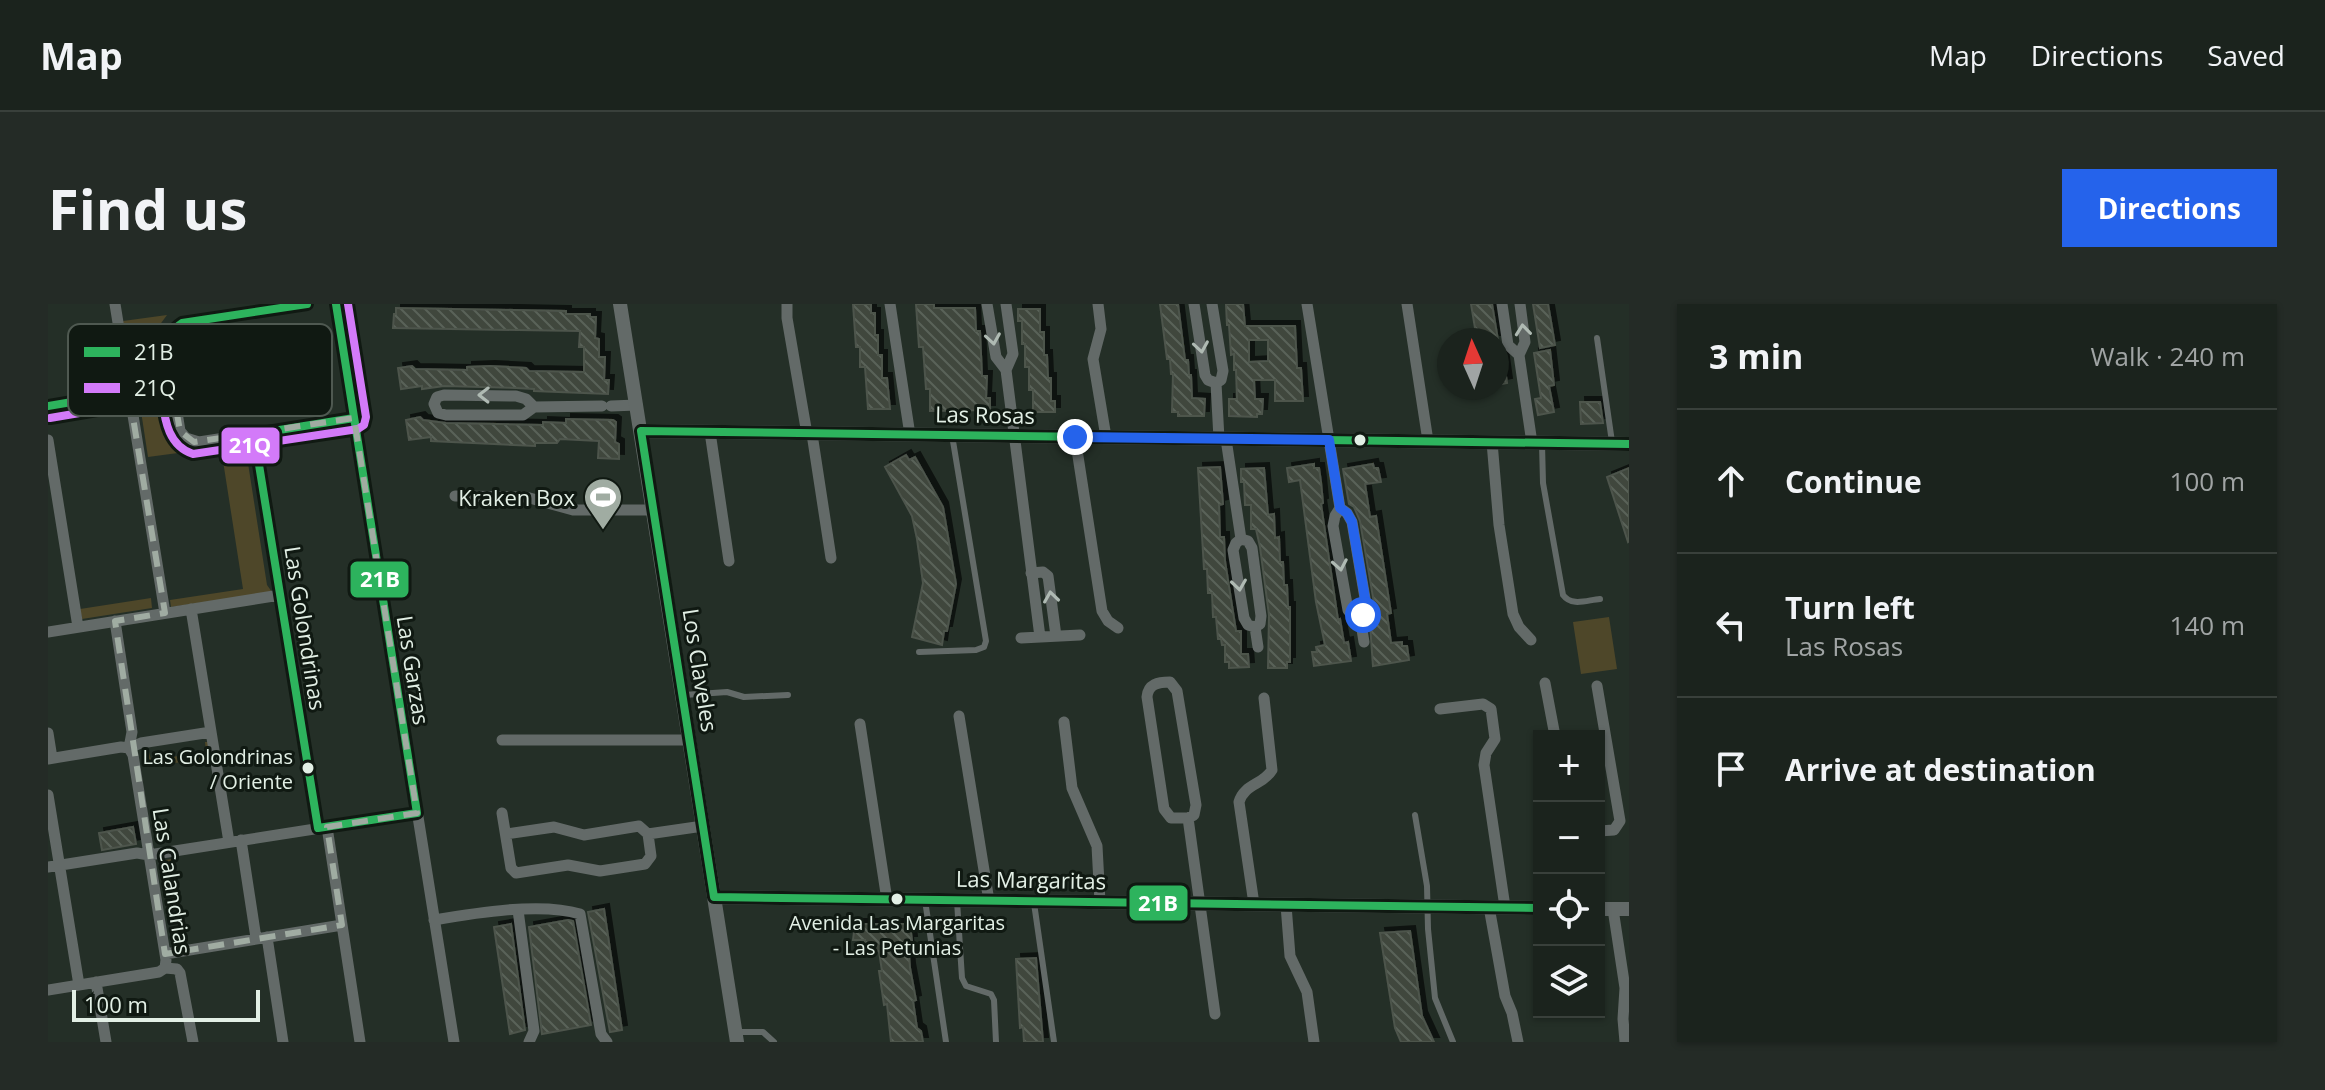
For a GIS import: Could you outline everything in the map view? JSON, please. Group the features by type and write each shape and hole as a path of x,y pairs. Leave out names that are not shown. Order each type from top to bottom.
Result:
{"street":[{"path":"115,304 118,324"},
{"path":"181,324 234,309 307,304"},
{"name":"Las Garzas","path":"336,304 454,1042"},
{"name":"Los Claveles","path":"620,304 737,1037"},
{"path":"787,304 831,558"},
{"path":"890,304 910,435"},
{"path":"987,304 996,357 1006,370"},
{"path":"1006,304 1013,354 1006,370 1040,637"},
{"path":"1098,304 1101,329 1093,359 1106,437"},
{"path":"1194,304 1205,375 1216,383"},
{"path":"1212,304 1223,371 1221,380 1216,383"},
{"path":"1307,304 1340,508 1333,526 1348,607 1352,615 1360,617"},
{"path":"1407,304 1428,441"},
{"path":"1502,304 1508,345 1519,355 1537,443"},
{"path":"1519,355 1525,342 1520,304"},
{"path":"1216,383 1241,539"},
{"path":"534,407 526,399 516,396 444,395 437,397 434,404 438,413 446,415 523,415 534,407 637,405"},
{"path":"48,406 68,403"},
{"path":"133,416 165,613"},
{"path":"177,416 186,438 199,442 354,418"},
{"name":"Las Rosas","path":"641,431 1629,444"},
{"path":"710,432 729,561"},
{"name":"Las Golondrinas","path":"254,434 360,1042"},
{"path":"1075,437 1102,611 1108,621 1118,628"},
{"path":"48,440 78,627"},
{"path":"1492,442 1499,525 1513,614 1519,627 1531,640"},
{"path":"455,496 526,497 573,510 653,510"},
{"path":"1340,508 1352,522 1367,608 1360,617 1364,642"},
{"path":"1241,539 1248,541 1252,548 1261,616 1260,624 1255,627"},
{"path":"1241,539 1233,550 1237,577 1245,622 1255,627"},
{"path":"1031,573 1043,572 1048,576 1056,636"},
{"path":"48,632 280,595"},
{"path":"191,609 211,732 235,841 262,938 283,1042"},
{"name":"Las Calandrias","path":"115,621 132,732 129,748 133,755 165,968 177,969 180,973 193,1042"},
{"path":"1255,627 1258,647"},
{"path":"1021,638 1080,635"},
{"path":"1170,682 1177,691 1196,805 1195,812 1188,818 1171,818 1164,809 1147,697 1148,690 1154,684 1170,682"},
{"path":"1545,683 1554,730"},
{"path":"1597,686 1620,821 1614,830 1605,831"},
{"path":"1254,904 1239,802 1245,790 1265,779 1272,770 1264,698"},
{"path":"1440,709 1483,704 1491,709 1495,739 1486,753 1484,765 1505,907"},
{"path":"959,716 989,901"},
{"path":"1064,722 1072,788 1097,846 1100,902"},
{"path":"860,724 887,900"},
{"path":"48,733 50,758 129,748 141,743 211,732"},
{"path":"502,740 689,740"},
{"path":"48,795 54,866 79,985"},
{"path":"54,866 137,853 149,855 417,813"},
{"path":"502,813 511,868 516,873 568,865 600,871 645,864 651,856 648,834 639,826 584,835 554,827 506,834"},
{"path":"1188,818 1215,1014"},
{"path":"648,834 703,826"},
{"name":"Las Margaritas","path":"714,897 1533,908"},
{"path":"1286,905 1290,956 1307,992 1314,1042"},
{"path":"1489,907 1505,996 1518,1042"},
{"path":"1625,1042 1625,988 1606,909 1629,909"},
{"path":"434,920 518,910 580,914 601,1034 607,1042"},
{"path":"518,910 534,1031 529,1042"},
{"path":"165,954 342,925"},
{"path":"48,990 159,972 165,968"},
{"path":"96,982 106,1042"}],"lane":[{"path":"1597,338 1613,444"},
{"path":"919,652 976,650 984,647 986,641 952,435"},
{"path":"1537,443 1563,595 1574,602 1600,599"},
{"path":"682,695 723,692 744,697 788,695"},
{"path":"1415,815 1427,886 1435,998 1453,1042"},
{"path":"925,900 946,1042"},
{"path":"957,901 962,978 966,986 991,994 996,1042"},
{"path":"1034,901 1054,1042"},
{"path":"737,1037 765,1033 774,1042"}],"highlighted area":[{"path":"172,385 180,431 194,442 354,418 417,813 327,827 342,925 165,954 115,621 165,613 129,393"}],"shaded area":[{"path":"167,315 160,324 123,324 123,321"},
{"path":"142,416 174,416 178,438 193,451 148,457"},
{"path":"245,444 267,585 272,592 171,607 170,600 243,589 221,448"},
{"path":"151,598 152,608 82,619 80,609"},
{"path":"1609,617 1617,669 1581,674 1573,622"},
{"path":"205,742 208,742 211,758 146,767 144,753 149,752 151,760 206,752"},
{"path":"172,859 177,891 164,893 159,861"}],"building":[{"path":"853,304 871,304 871,313 875,313 878,355 882,355 882,378 887,378 890,409 868,409 865,367 860,367 860,347 856,347"},
{"path":"916,304 934,304 934,308 975,308 976,331 980,331 982,376 987,376 986,398 990,398 990,410 930,411 930,389 926,389 923,347 919,347"},
{"path":"1160,304 1178,304 1192,398 1205,399 1204,416 1178,416 1178,412 1172,412 1173,374 1170,359 1167,359"},
{"path":"1226,304 1243,304 1245,326 1295,326 1297,368 1301,368 1303,401 1275,401 1275,380 1254,380 1255,399 1263,399 1262,414 1257,414 1257,417 1229,416 1229,399 1237,399 1234,354 1231,355","holes":["1249,340 1268,340 1268,361 1249,362"]},
{"path":"1471,304 1492,304 1496,328 1475,328"},
{"path":"1533,304 1548,304 1555,345 1540,348"},
{"path":"396,308 590,314 590,317 596,317 595,338 599,339 599,357 605,357 604,380 609,380 608,394 444,386 401,389 398,368 412,366 415,369 467,370 467,367 490,366 526,368 529,371 584,372 584,347 579,347 580,331 393,328"},
{"path":"1018,309 1040,309 1040,332 1044,332 1044,355 1047,355 1051,401 1055,401 1055,412 1033,412 1033,390 1029,390 1029,367 1025,367 1025,344 1022,344 1022,321 1018,321"},
{"path":"1550,350 1554,385 1549,386 1554,412 1538,415 1535,399 1541,398 1534,353"},
{"path":"1580,402 1600,402 1603,423 1581,424"},
{"path":"420,417 446,423 543,425 543,422 566,423 566,419 613,420 616,422 615,442 619,444 619,459 598,458 599,441 560,439 557,443 535,443 535,446 431,441 431,437 409,440 406,420"},
{"path":"906,455 909,460 915,457 943,507 956,584 942,645 912,637 923,583 917,539 912,516 885,467"},
{"path":"1314,464 1314,468 1319,468 1321,504 1338,620 1344,643 1348,642 1351,661 1314,666 1312,652 1317,652 1316,647 1325,645 1316,602 1300,480 1289,482 1287,468"},
{"path":"1373,464 1374,468 1378,468 1381,482 1365,484 1370,517 1376,516 1391,613 1387,614 1391,643 1402,642 1402,646 1407,646 1409,660 1373,666 1370,624 1374,603 1360,521 1354,507 1349,504 1343,469"},
{"path":"1220,467 1223,504 1219,505 1220,537 1224,537 1236,631 1241,631 1241,654 1248,654 1249,667 1229,668 1229,662 1225,662 1225,645 1218,639 1212,593 1208,593 1207,569 1204,569 1198,468"},
{"path":"1264,468 1268,515 1274,514 1275,538 1279,537 1280,562 1283,562 1284,585 1287,585 1290,607 1290,662 1287,662 1287,668 1268,668 1269,615 1260,547 1256,529 1251,529 1251,505 1245,505 1244,482 1241,482 1241,469"},
{"path":"1629,468 1629,541 1628,542 1607,477"},
{"path":"133,827 136,844 102,850 99,833"},
{"path":"604,909 622,1030 610,1032 588,912"},
{"path":"573,921 591,1025 542,1034 529,927"},
{"path":"511,924 525,1030 510,1034 494,927"},
{"path":"855,924 910,924 910,968 916,1000 913,1001 917,1028 921,1031 923,1042 891,1042 879,971 882,971 879,951 865,951 865,940 853,940"},
{"path":"1410,931 1422,1016 1434,1042 1401,1042 1395,1028 1380,933"},
{"path":"1036,958 1043,1042 1024,1042 1023,1027 1020,1028 1016,959"}],"transit line":[{"name":"21B","path":"181,324 307,304"},
{"name":"21B","path":"336,304 417,813 318,828 254,434 354,418"},
{"name":"21Q","path":"165,416 173,439 193,454 358,429 364,425 366,417 348,304"},
{"name":"21B","path":"48,406 68,403"},
{"name":"21Q","path":"50,418 68,415"},
{"name":"21B","path":"1533,908 714,897 641,431 1629,444"}],"place":[{"name":"Kraken Box","path":"603,531"},
{"name":"Las Golondrinas / Oriente","path":"308,768"},
{"name":"Avenida Las Margaritas - Las Petunias","path":"897,899"}],"route":[{"path":"1075,437 1329,440 1340,508 1351,517 1352,522 1367,608 1363,615"}]}
